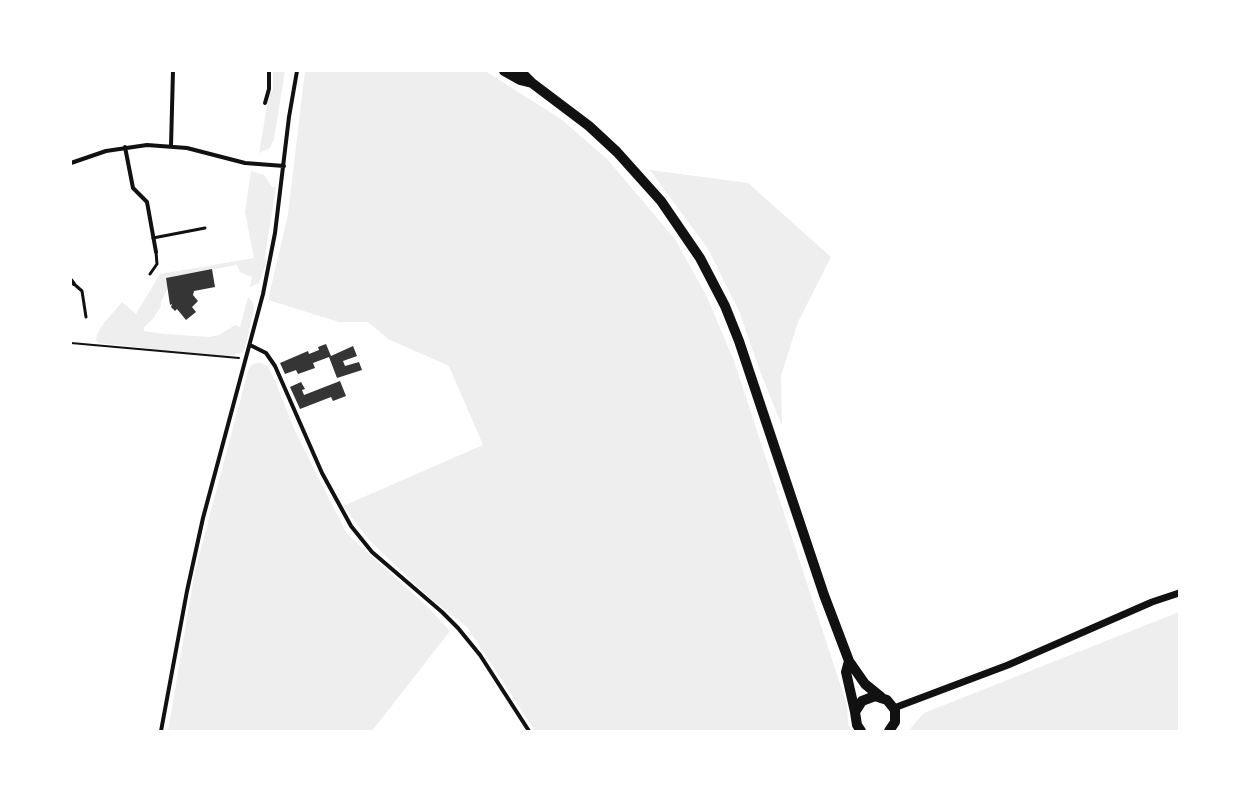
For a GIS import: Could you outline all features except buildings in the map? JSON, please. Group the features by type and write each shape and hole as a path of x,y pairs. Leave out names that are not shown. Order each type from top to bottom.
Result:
{"main road":[{"path":"504,71 520,80 532,84"},
{"path":"520,71 532,84 588,126 643,179 680,227 708,272 725,306 739,341 822,588 849,661 865,684 887,700 894,708 895,722 889,731"},
{"path":"849,661 846,672 857,725 861,731"},
{"path":"855,712 862,701 874,696 881,697"}],"street":[{"path":"171,146 172,71"},
{"path":"265,103 269,89 269,71"},
{"path":"161,731 187,591 202,525 250,345 270,261 284,166 289,117 297,71"},
{"path":"71,162 106,151 125,147 147,145 171,146 245,163 284,166"},
{"path":"125,147 133,188 147,202 156,252"},
{"path":"250,345 266,353 275,366 322,473 351,526 372,552 442,612 458,628 480,655 529,731"},
{"path":"894,708 1008,665 1152,602 1179,593"}],"lane":[{"path":"153,238 205,228"},
{"path":"150,274 157,264 156,252"},
{"path":"72,282 82,291 86,317"}],"path":[{"path":"71,343 217,358 246,359"}],"shaded area":[{"path":"273,71 285,71 274,139 270,148 259,153 269,95 273,90"},
{"path":"305,71 485,71 561,119 607,159 675,239 707,297 734,361 847,705 848,723 852,731 535,731 467,627 432,600 370,541 343,506 483,445 449,366 388,339 368,322 339,322 268,300 288,214"},
{"path":"650,170 748,183 831,257 798,322 781,376 782,426 760,371 739,311 708,249"},
{"path":"251,171 264,175 272,187 276,187 265,256 267,261 259,283 250,287 252,277 240,272 237,265 166,278 168,288 161,301 161,306 154,318 144,327 144,331 165,334 209,337 219,335 235,325 240,327 248,297 253,302 254,309 245,348 242,353 225,357 99,343 96,341 97,334 104,323 122,302 136,314 160,274 254,258 245,212"},
{"path":"262,363 268,367 274,378 295,431 347,534 429,608 450,631 372,731 168,731 195,571 248,371 251,365"},
{"path":"1179,612 1179,731 908,731 924,713"}]}
